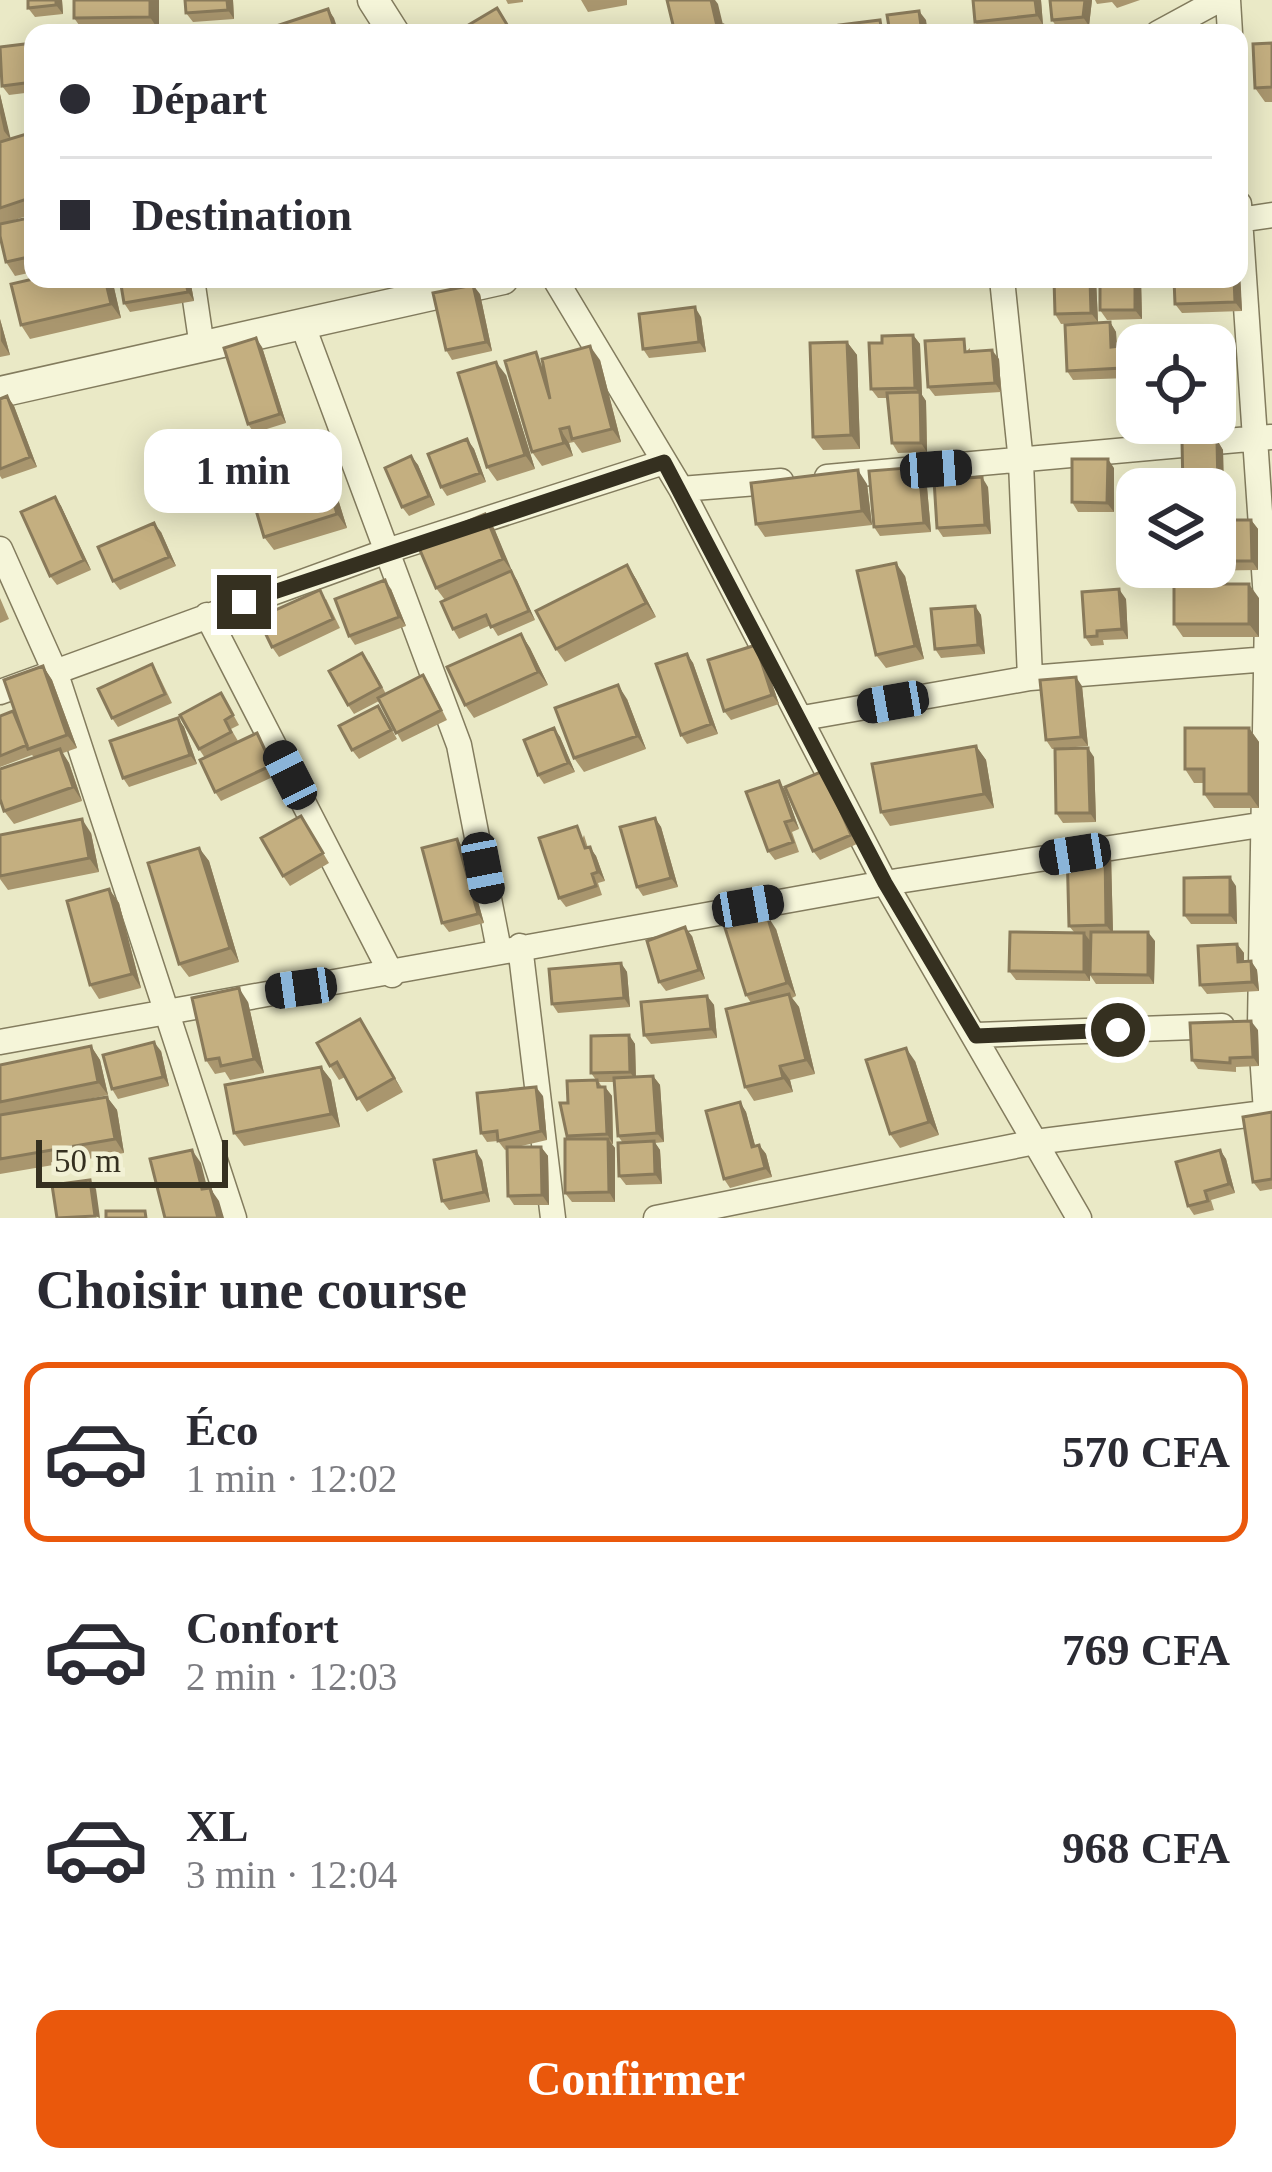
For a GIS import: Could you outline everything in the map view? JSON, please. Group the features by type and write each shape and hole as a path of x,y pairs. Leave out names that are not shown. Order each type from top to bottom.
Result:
{"street":[{"path":"1175,24 1219,0"},
{"path":"193,288 202,347"},
{"path":"0,392 465,288"},
{"path":"559,288 681,489 885,883 1079,1218"},
{"path":"1003,288 1022,462 1030,678"},
{"path":"656,1218 775,1207 1035,1142 1269,1112 1260,1025 1268,825 1266,437 1247,288"},
{"path":"303,326 459,745 510,948 553,1218"},
{"path":"681,489 1266,437"},
{"path":"0,692 390,550 664,462"},
{"path":"0,548 56,674 234,1218"},
{"path":"207,615 392,975"},
{"path":"802,718 1030,678 1268,659"},
{"path":"0,1042 885,883 1268,825"},
{"path":"976,1036 1260,1025"}],"building":[{"path":"28,0 56,0 56,5 28,8"},
{"path":"74,0 150,0 150,17 74,18"},
{"path":"185,0 227,0 228,10 186,13"},
{"path":"667,0 711,0 717,24 673,24"},
{"path":"973,0 1035,0 1037,15 975,22"},
{"path":"1050,0 1085,0 1083,17 1052,20"},
{"path":"497,8 507,24 470,24"},
{"path":"328,9 333,24 282,24"},
{"path":"919,11 921,24 888,24 887,15"},
{"path":"1272,43 1272,87 1255,88 1253,44"},
{"path":"24,44 24,83 2,86 0,47"},
{"path":"24,135 24,200 0,208 0,142"},
{"path":"24,219 24,258 6,262 0,224"},
{"path":"11,284 107,288 111,304 21,325"},
{"path":"122,288 187,288 188,292 124,303"},
{"path":"474,288 486,342 446,350 433,293"},
{"path":"1054,288 1090,288 1091,313 1055,314"},
{"path":"1100,288 1135,288 1135,310 1100,310"},
{"path":"1174,288 1234,288 1235,302 1175,304"},
{"path":"695,307 699,342 643,349 639,314"},
{"path":"1110,322 1116,368 1067,371 1065,325"},
{"path":"913,335 915,388 871,389 869,343 882,343 882,336"},
{"path":"256,338 280,414 248,424 224,348"},
{"path":"964,339 965,352 992,350 995,383 928,387 925,341"},
{"path":"847,342 851,435 813,437 810,343"},
{"path":"590,346 612,429 572,439 569,427 560,429 564,443 532,452 505,361 536,352 550,399 542,359"},
{"path":"496,362 525,455 487,467 458,373"},
{"path":"920,392 921,443 892,443 887,393"},
{"path":"7,396 30,457 0,469 0,399"},
{"path":"467,439 480,473 441,487 428,454"},
{"path":"1182,444 1217,444 1218,468 1183,468"},
{"path":"411,456 429,496 402,507 385,468"},
{"path":"281,459 292,497 329,485 337,514 264,537 244,470"},
{"path":"1072,459 1108,459 1107,503 1072,502"},
{"path":"919,467 924,523 874,527 869,471"},
{"path":"858,470 862,511 756,524 751,483"},
{"path":"982,477 985,525 937,528 934,480"},
{"path":"55,497 84,560 50,576 21,512"},
{"path":"485,514 503,559 436,588 417,543"},
{"path":"1236,520 1251,520 1252,561 1236,561"},
{"path":"154,523 169,557 113,581 98,547"},
{"path":"896,563 915,646 876,655 857,571"},
{"path":"627,565 646,603 556,649 536,611"},
{"path":"511,571 529,611 491,627 486,615 453,629 441,602"},
{"path":"385,580 399,617 349,636 335,599"},
{"path":"1249,584 1249,624 1174,624 1174,588"},
{"path":"1119,589 1122,629 1085,637 1082,592"},
{"path":"320,590 333,619 272,647 258,618"},
{"path":"975,606 978,645 935,649 931,609"},
{"path":"521,634 538,672 465,705 447,667"},
{"path":"756,645 772,695 724,711 708,660"},
{"path":"362,653 381,687 348,705 329,671"},
{"path":"687,654 711,724 681,735 656,664"},
{"path":"152,664 165,694 112,718 98,689"},
{"path":"43,666 67,735 28,749 4,680"},
{"path":"423,675 441,710 396,733 378,698"},
{"path":"1076,677 1081,737 1046,740 1040,680"},
{"path":"618,685 637,736 574,758 555,708"},
{"path":"221,693 233,715 225,720 231,732 199,749 180,715"},
{"path":"378,706 391,730 352,750 339,726"},
{"path":"13,711 27,745 0,756 0,716"},
{"path":"178,718 190,755 123,778 110,741"},
{"path":"554,728 568,763 538,775 524,740"},
{"path":"1185,728 1249,728 1249,794 1204,794 1204,769 1185,769"},
{"path":"257,733 272,765 215,792 200,760"},
{"path":"976,746 984,794 881,812 872,764"},
{"path":"1088,748 1090,813 1056,813 1055,749"},
{"path":"60,749 73,787 4,811 0,769"},
{"path":"823,771 851,835 813,851 785,787"},
{"path":"779,781 793,820 785,822 793,842 768,851 746,792"},
{"path":"301,816 323,853 283,876 261,838"},
{"path":"655,818 671,878 637,887 620,827"},
{"path":"82,819 89,858 0,876 0,835"},
{"path":"577,826 598,872 592,874 596,886 559,898 539,838"},
{"path":"457,839 478,914 442,923 422,848"},
{"path":"1067,847 1105,847 1106,925 1069,926"},
{"path":"199,848 230,948 179,964 148,863"},
{"path":"1230,877 1230,915 1184,915 1184,878"},
{"path":"109,889 132,974 90,985 67,901"},
{"path":"767,915 787,983 746,995 725,928"},
{"path":"685,927 699,970 659,982 647,941"},
{"path":"1010,932 1084,933 1084,972 1009,971"},
{"path":"1091,932 1148,932 1148,975 1090,974"},
{"path":"1237,944 1238,962 1251,961 1252,982 1200,985 1198,946"},
{"path":"621,963 624,998 552,1004 549,969"},
{"path":"239,988 254,1059 221,1066 219,1058 206,1060 192,998"},
{"path":"789,994 806,1060 780,1066 783,1078 745,1087 726,1009"},
{"path":"707,996 711,1029 644,1035 641,1002"},
{"path":"360,1019 394,1078 357,1099 337,1062 330,1066 317,1043"},
{"path":"1251,1021 1253,1057 1230,1058 1230,1063 1192,1060 1190,1023"},
{"path":"629,1035 630,1072 591,1073 591,1036"},
{"path":"154,1042 163,1077 112,1089 103,1055"},
{"path":"91,1046 98,1082 0,1102 0,1065"},
{"path":"906,1048 929,1122 890,1134 866,1060"},
{"path":"321,1067 331,1114 234,1133 225,1085"},
{"path":"653,1076 657,1133 618,1136 614,1078"},
{"path":"597,1080 598,1087 605,1087 607,1134 567,1136 560,1103 568,1103 567,1081"},
{"path":"536,1087 541,1131 498,1141 497,1131 481,1133 477,1093"},
{"path":"107,1097 115,1139 0,1159 0,1115"},
{"path":"740,1102 752,1147 759,1145 765,1168 724,1179 706,1111"},
{"path":"1272,1112 1272,1179 1253,1182 1243,1117"},
{"path":"565,1139 608,1139 609,1192 565,1193"},
{"path":"654,1141 655,1174 619,1176 618,1143"},
{"path":"507,1147 541,1147 542,1195 508,1196"},
{"path":"192,1150 202,1189 210,1188 218,1218 165,1218 150,1159"},
{"path":"1220,1150 1229,1184 1205,1191 1208,1201 1188,1206 1176,1162"},
{"path":"476,1151 484,1192 442,1201 434,1160"},
{"path":"90,1180 95,1216 57,1218 52,1185"},
{"path":"106,1211 145,1211 146,1218 106,1218"}],"route":[{"path":"244,602 664,462 885,883 976,1036 1118,1030"}]}
